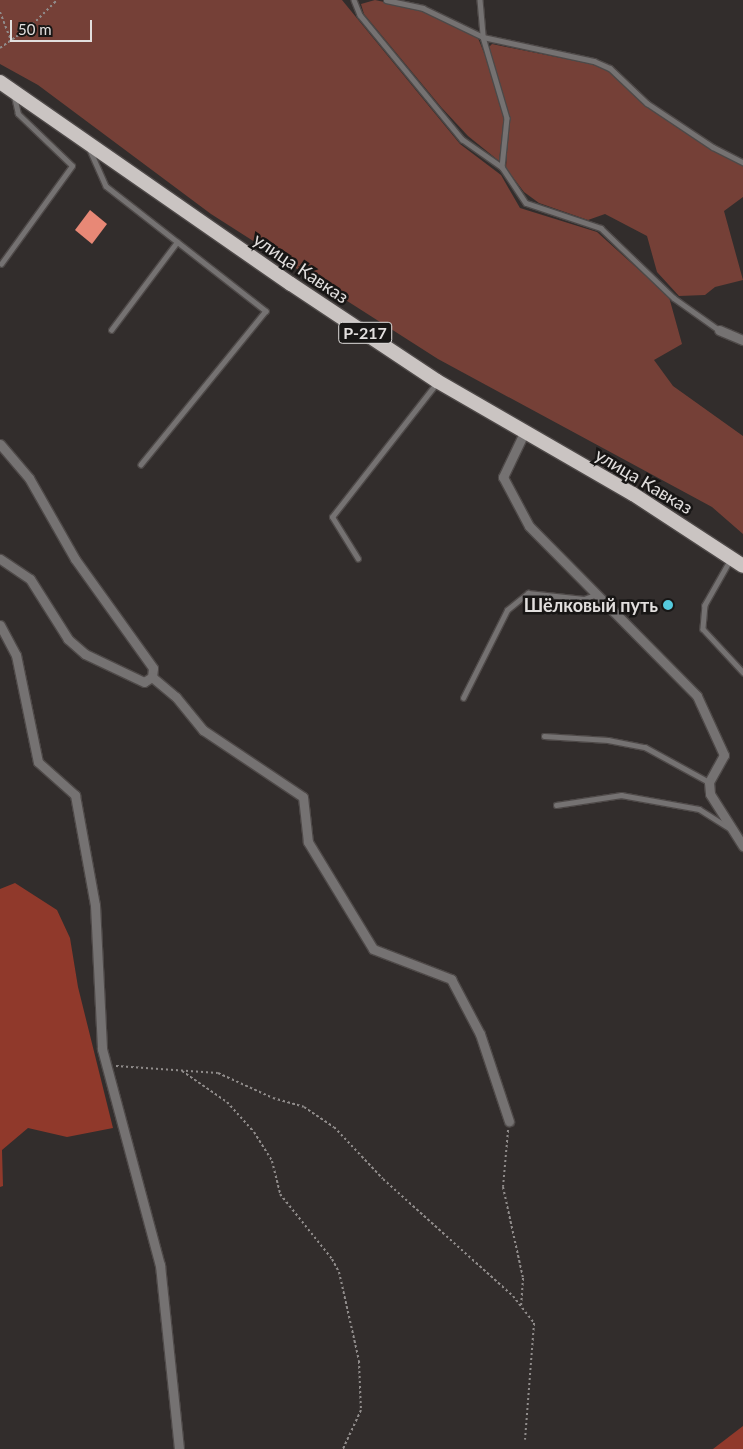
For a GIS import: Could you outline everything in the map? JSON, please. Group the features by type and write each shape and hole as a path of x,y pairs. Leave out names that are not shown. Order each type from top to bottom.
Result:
{"highway":[{"name":"улица Кавказ","path":"0,82 88,144 438,381 524,433 633,494 737,562"}],"street":[{"path":"719,330 743,340"},
{"path":"524,433 503,477 529,526 697,696 724,754 709,782 713,803 743,846"},
{"path":"0,444 29,478 75,559 153,668 152,677"},
{"path":"0,559 30,579 68,639 85,654 144,682 152,677"},
{"path":"0,625 16,655 38,762 75,795 95,905 102,1049 160,1265 179,1449"},
{"path":"152,677 176,697 204,730 303,797 308,842 373,949 451,980 480,1034 509,1121"}],"lane":[{"path":"355,0 360,15 462,140 502,167 526,204 601,228 674,298 719,330"},
{"path":"386,0 423,8 483,37 594,61 610,68 647,103 713,147 743,162"},
{"path":"480,0 483,37 506,118 502,167"},
{"path":"1,264 72,166 18,114 12,90"},
{"path":"88,144 106,186 266,311 141,465"},
{"path":"111,330 177,242"},
{"path":"358,559 332,517 438,381"},
{"path":"737,562 705,605 702,629 743,672"},
{"path":"463,698 507,610 528,593 584,599 597,594"},
{"path":"544,736 608,740 645,747 709,782"},
{"path":"556,805 621,795 699,809 732,830"}],"path":[{"path":"0,48 11,41 57,0"},
{"path":"0,12 11,41"},
{"path":"106,1065 218,1073 273,1098 304,1106 334,1127 383,1179 520,1306 534,1323 525,1440"},
{"path":"180,1070 227,1102 254,1132 272,1161 280,1194 332,1258 339,1272 358,1353 361,1410 342,1449"},
{"path":"509,1121 503,1187 523,1278 520,1306"}],"shaded area":[{"path":"0,0 342,0 460,144 501,175 520,208 597,232 669,297 682,344 654,360 673,386 743,436 743,534 712,507 438,359 211,214 38,85 0,64"},
{"path":"375,0 421,10 478,38 493,75 504,118 499,161 468,136 441,107 364,14 361,4"},
{"path":"492,44 591,64 612,73 645,105 701,143 743,166 743,197 724,211 743,280 715,287 705,295 679,296 657,272 647,236 605,214 588,220 539,203 524,192 506,168 509,118 489,47"},
{"path":"15,883 57,910 70,938 78,987 113,1128 67,1137 28,1128 2,1150 3,1186 0,1187 0,889"},
{"path":"743,1426 743,1449 713,1449"}],"building":[{"path":"90,210 107,224 92,244 75,230"}],"place":[{"name":"Шёлковый путь","path":"668,605"}]}
